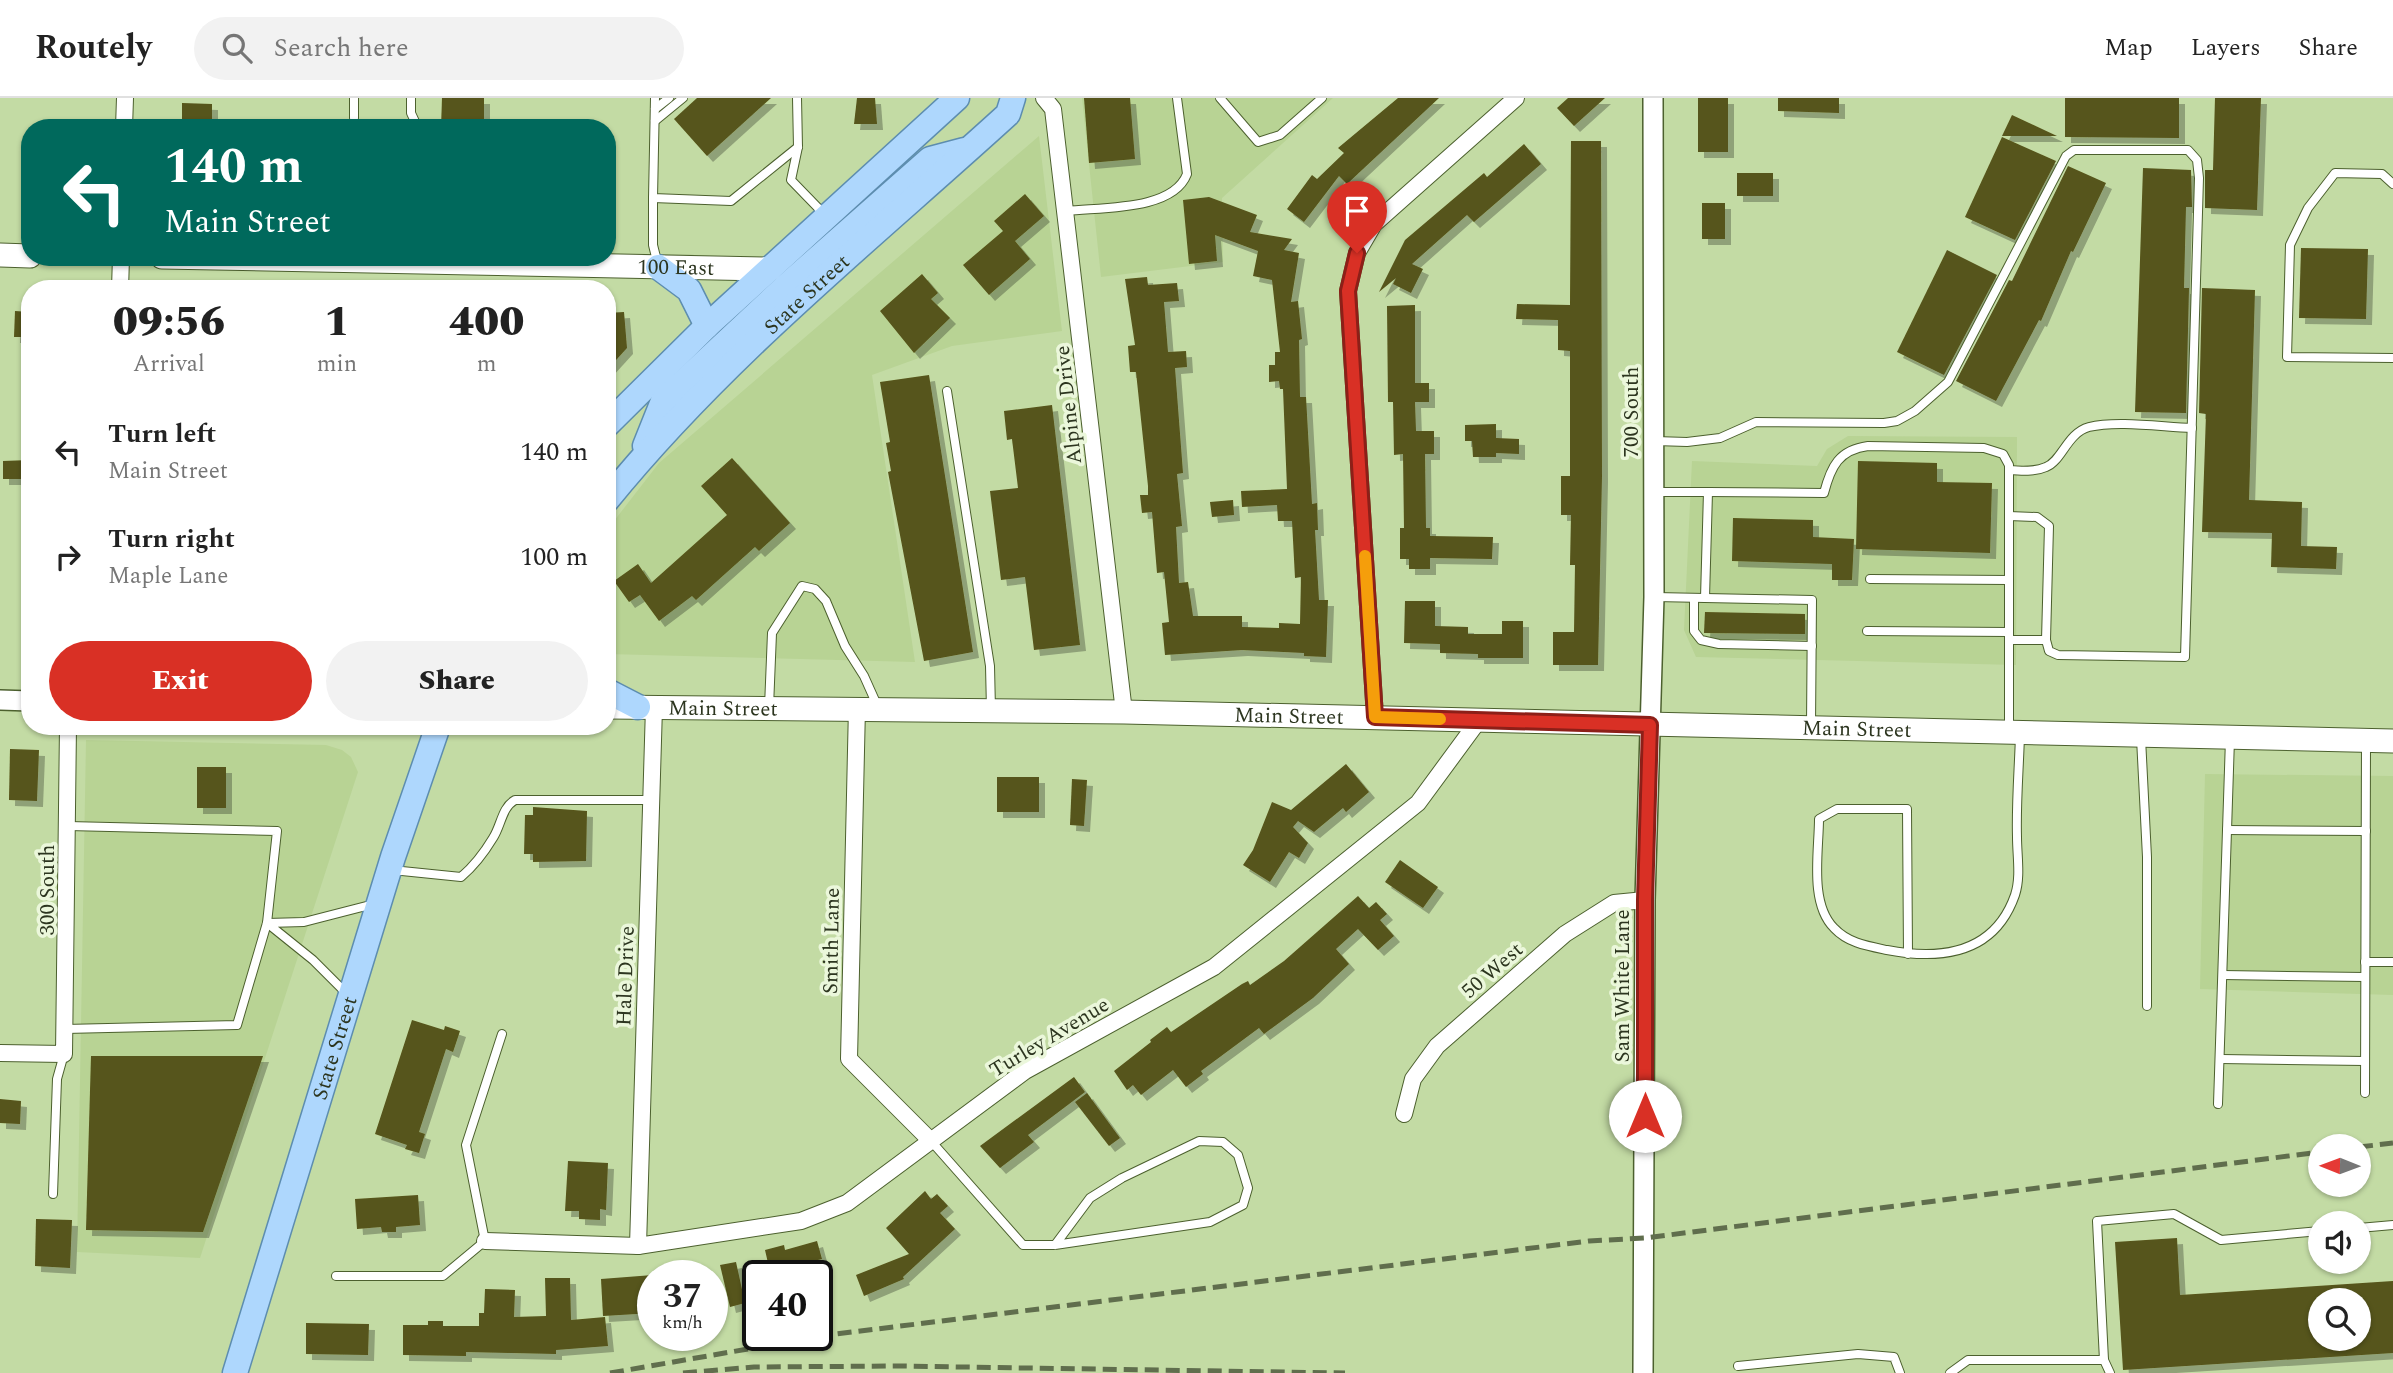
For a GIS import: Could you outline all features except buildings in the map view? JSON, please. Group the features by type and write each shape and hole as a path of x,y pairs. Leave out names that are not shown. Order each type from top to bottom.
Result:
{"main road":[{"path":"640,460 663,401 778,278 826,217 957,98"},
{"name":"State Street","path":"616,489 640,460 754,345 1008,114 1013,98"},
{"path":"616,416 707,326 778,278 930,159 970,148"},
{"path":"0,255 21,256"},
{"name":"100 East","path":"616,266 778,278"},
{"path":"659,267 690,290 707,326"},
{"path":"616,695 646,707"},
{"name":"Main Street","path":"616,707 1124,712 2393,741"},
{"name":"State Street","path":"235,1373 350,997 435,735"}],"street":[{"path":"124,119 125,98"},
{"name":"Alpine Drive","path":"1044,98 1053,109 1067,211 1124,712"},
{"path":"1375,717 1348,291 1357,253 1374,224 1516,98"},
{"name":"700 South","path":"1650,725 1654,597 1653,98"},
{"path":"0,700 21,701"},
{"name":"Hale Drive","path":"638,1245 651,800 646,707"},
{"name":"Smith Lane","path":"867,708 849,1059 932,1141"},
{"name":"Turley Avenue","path":"485,1241 638,1245 801,1221 826,1213 861,1194 1025,1071 1214,967 1418,803 1479,720"},
{"name":"Sam White Lane","path":"1643,1373 1645,900 1650,725"},
{"name":"300 South","path":"64,1054 68,735"},
{"name":"50 West","path":"1404,1114 1413,1079 1437,1046 1575,927 1614,903 1645,900"},
{"path":"0,1053 64,1054"}],"lane":[{"path":"354,98 354,118"},
{"path":"411,98 414,119"},
{"path":"655,98 653,245 659,267"},
{"path":"655,109 669,98"},
{"path":"655,121 684,98"},
{"path":"797,98 798,147 791,180 826,217"},
{"path":"1067,211 1151,202 1172,194 1183,185 1187,174 1177,98"},
{"path":"1220,98 1258,142 1280,135 1322,98"},
{"path":"653,198 732,201 798,147"},
{"path":"1654,441 1687,442 1720,438 1756,422 1897,421 1915,411 1948,382 2041,198 2059,166 2074,150 2188,150 2197,159 2185,657 2058,655 2049,651 2046,640 2049,526 2037,517 2009,516"},
{"path":"2393,184 2382,174 2334,173 2308,208 2290,245 2287,357 2393,358"},
{"path":"947,391 990,666 991,710"},
{"path":"2009,470 2031,471 2049,467 2074,435 2087,428 2108,425 2192,428"},
{"path":"1654,492 1824,493 1829,472 1840,456 1852,448 1868,446 1984,448 2003,454 2009,470 2009,636 2018,880 2008,910 1982,939 1953,954 1908,954 1857,944 1832,927 1819,898 1819,819 1837,808 1907,809 1908,954"},
{"path":"1705,598 1708,492"},
{"path":"1870,579 2009,580"},
{"path":"769,707 772,633 802,586 815,589 826,601 845,646 864,676 867,708"},
{"path":"1654,597 1812,600 1811,727"},
{"path":"1694,598 1693,631 1701,640 1719,644 1812,646"},
{"path":"1867,631 2009,636 2046,640"},
{"path":"2141,735 2147,857 2147,1006"},
{"path":"2218,1104 2230,737"},
{"path":"2365,1093 2366,740"},
{"path":"390,870 461,877 474,865 495,835 508,803 515,800 651,800"},
{"path":"65,1029 237,1026 267,923 276,831 68,826"},
{"path":"2227,830 2366,831"},
{"path":"267,923 304,922 380,902"},
{"path":"267,923 313,960 350,997"},
{"path":"2365,962 2393,962"},
{"path":"2223,975 2365,977"},
{"path":"336,1276 443,1276 485,1241 466,1145 502,1034"},
{"path":"53,1194 57,1079 64,1054"},
{"path":"2221,1059 2365,1061"},
{"path":"932,1141 1023,1245 1055,1245 1210,1222 1243,1205 1248,1188 1238,1155 1223,1142 1199,1141 1122,1178 1090,1198 1055,1245"},
{"path":"2110,1373 2104,1360 2097,1221 2174,1214 2221,1240 2308,1232"},
{"path":"2371,1227 2393,1225"},
{"path":"1738,1366 1858,1354 1894,1357 1900,1373"},
{"path":"1950,1373 1968,1360 2104,1360"}],"shaded area":[{"path":"1082,98 1333,98 1222,198 1223,262 1101,277"},
{"path":"1039,136 1062,331 952,346 872,375 915,662 616,654 616,518 659,463"},
{"path":"1848,436 2017,437 2016,665 1696,657 1684,630 1692,461 1817,466 1827,449"},
{"path":"86,740 326,745 342,750 351,757 358,772 200,1258 77,1252"},
{"path":"2205,774 2393,776 2393,995 2200,989"}],"railway":[{"path":"2371,1146 2393,1143"},
{"path":"610,1373 828,1335 1589,1241 1645,1238 2308,1154"},
{"path":"683,1373 754,1367 899,1366 1345,1373"}],"slow traffic":[{"path":"1365,556 1375,717 1440,719"}],"route":[{"path":"1357,253 1348,291 1375,717 1650,725 1645,900 1645,1116"}]}
